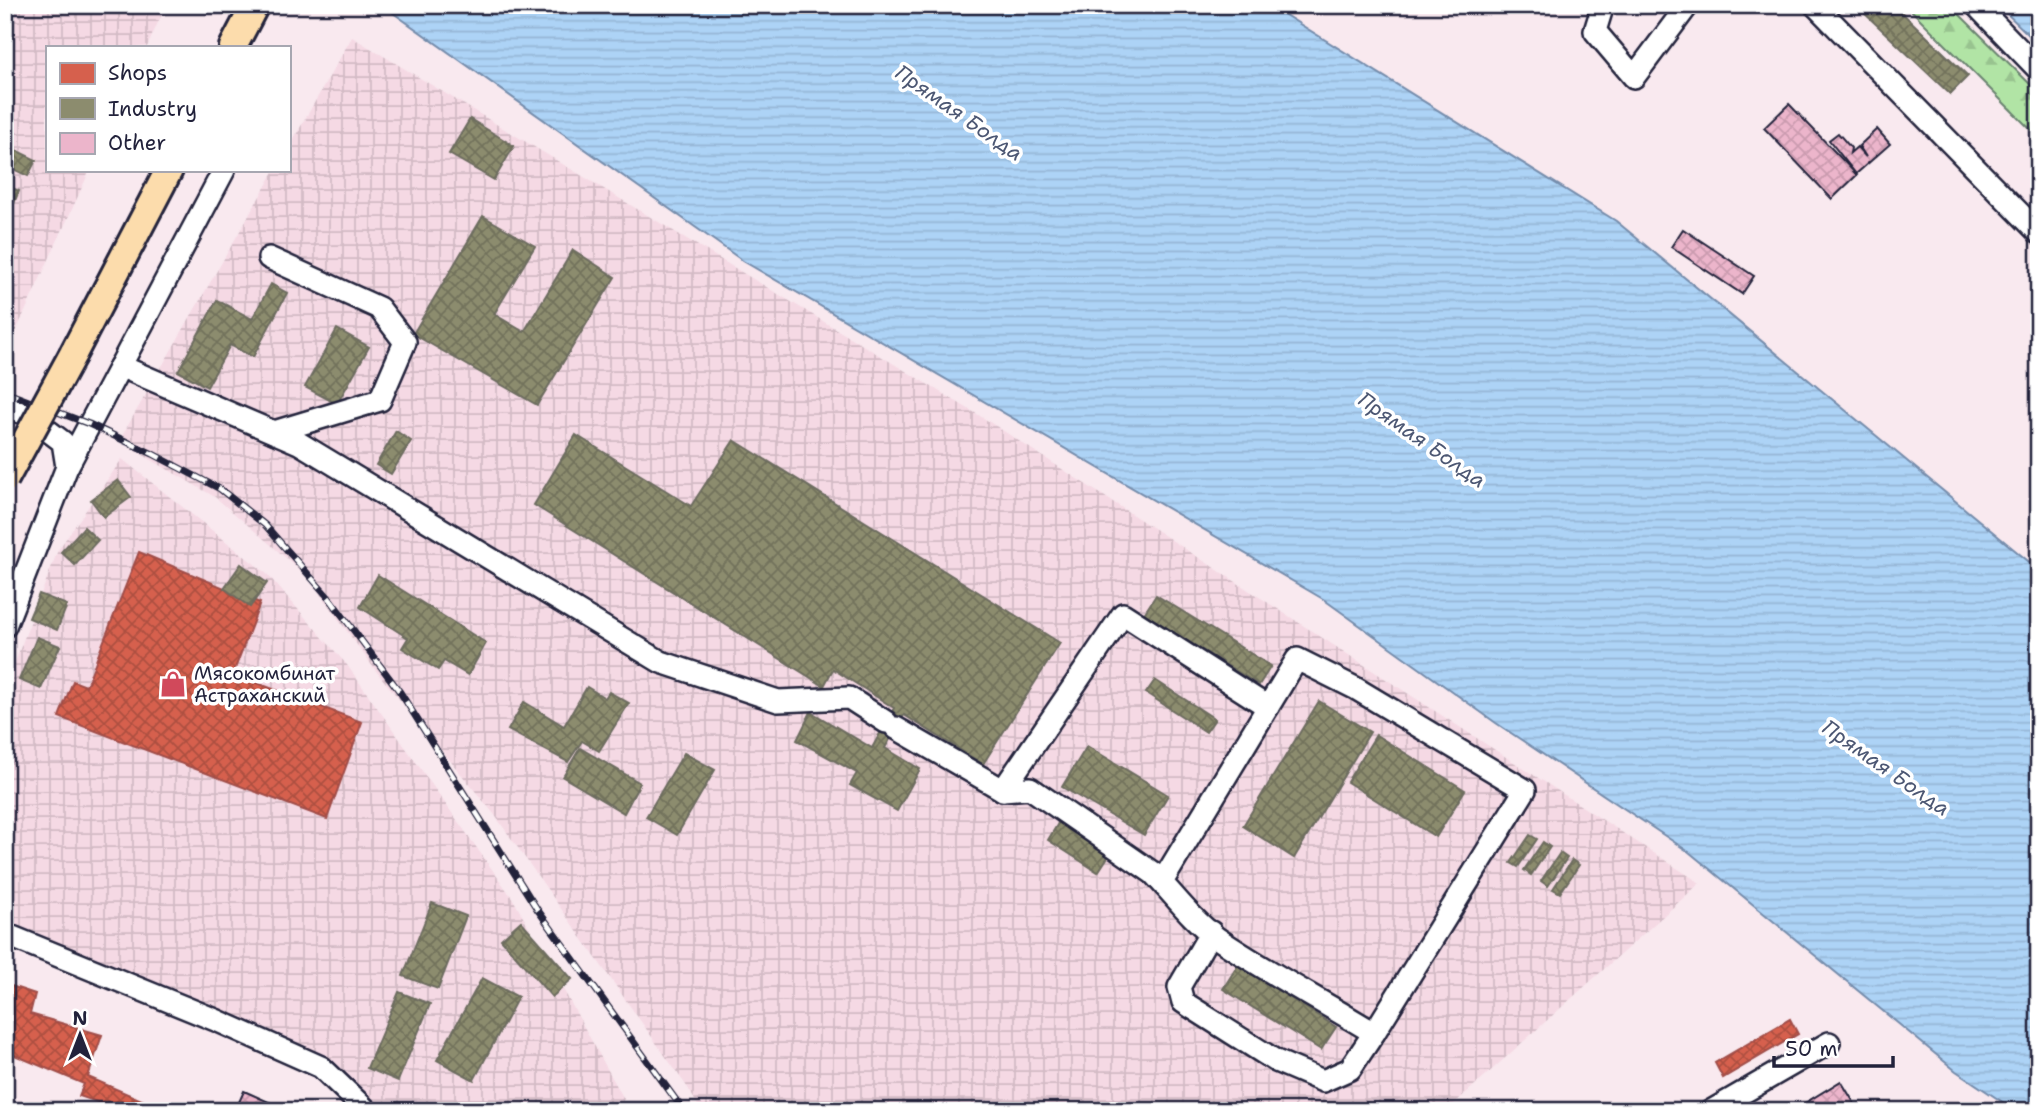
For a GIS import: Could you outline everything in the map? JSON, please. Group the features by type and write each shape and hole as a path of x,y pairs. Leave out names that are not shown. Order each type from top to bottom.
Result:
{"main road":[{"path":"234,46 252,9"},
{"path":"5,479 168,172"}],"street":[{"path":"1603,5 1595,31 1634,77 1688,5"},
{"path":"1815,5 2039,233"},
{"path":"1976,5 2039,70"},
{"path":"5,626 67,467 224,172"},
{"path":"269,258 379,308 405,342 380,400 274,432"},
{"path":"120,366 299,443 584,619 661,662 778,701 849,698 1003,790 1030,788 1153,873 1211,932 1374,1032"},
{"path":"5,407 26,414 63,442 67,467"},
{"path":"1003,790 1123,614 1268,707"},
{"path":"1162,882 1297,659 1355,688 1525,790 1350,1069 1323,1081 1276,1061 1182,1002 1179,987 1211,932"},
{"path":"5,934 206,1016 321,1067 367,1111"},
{"path":"1711,1111 1829,1043"}],"shaded area":[{"path":"5,5 166,5 147,46 46,46 46,172 89,172 5,355"},
{"path":"352,37 985,419 1700,883 1446,1111 701,1111 688,1088 494,814 376,671 307,576 215,497 119,441 274,172 290,172 290,145"},
{"path":"122,459 267,574 347,665 513,899 624,1099 615,1111 372,1111 330,1072 5,940 5,688 58,550"}],"green space":[{"path":"1906,5 1950,5 2039,93 2039,138"}],"water":[{"name":"Прямая Болда","path":"382,5 1269,5 1616,221 2039,570 2039,1111 2016,1111 1956,1071 1689,852 1496,723 1323,599 743,261"},
{"path":"1998,5 2039,5 2039,45"}],"building: Shops":[{"name":"Мясокомбинат Астраханский","path":"139,552 260,603 233,674 362,722 327,819 59,717 73,681 86,686"},
{"path":"5,984 35,994 30,1014 102,1035 88,1077 167,1111 124,1111 79,1096 84,1084 5,1051"},
{"path":"1790,1019 1798,1034 1723,1078 1715,1063"}],"building: Industry":[{"path":"1869,5 1894,5 1968,76 1950,94 1863,12"},
{"path":"470,119 514,146 494,180 449,154"},
{"path":"5,145 36,160 28,176 5,165"},
{"path":"5,185 19,191 14,203 5,199"},
{"path":"483,216 535,246 494,314 524,332 573,250 615,277 537,405 413,334"},
{"path":"271,284 287,293 253,357 230,345 207,387 178,371 217,300 252,319"},
{"path":"337,329 369,347 337,404 305,387"},
{"path":"396,431 411,441 391,474 376,465"},
{"path":"576,435 691,506 734,440 1060,643 983,764 904,715 885,748 920,769 897,811 850,785 857,773 797,740 811,712 872,748 894,708 833,669 824,686 534,505"},
{"path":"118,480 131,497 104,517 91,500"},
{"path":"84,527 98,540 75,565 61,552"},
{"path":"241,564 267,583 250,607 224,588"},
{"path":"378,575 486,643 468,675 444,661 438,670 402,648 408,638 360,607"},
{"path":"39,594 67,605 57,630 29,618"},
{"path":"1156,595 1271,666 1259,685 1144,614"},
{"path":"37,637 60,646 41,689 19,680"},
{"path":"1155,680 1215,719 1206,732 1146,693"},
{"path":"587,687 605,698 609,692 629,703 599,751 582,741 568,762 508,730 524,702 564,726"},
{"path":"1319,701 1370,732 1294,858 1243,826"},
{"path":"1376,735 1465,790 1436,837 1347,782"},
{"path":"1087,746 1168,795 1144,835 1062,787"},
{"path":"580,748 640,783 624,813 563,777"},
{"path":"684,753 715,770 677,835 646,817"},
{"path":"1062,817 1113,849 1098,872 1048,840"},
{"path":"1530,835 1537,839 1518,867 1511,863"},
{"path":"1543,842 1550,847 1531,875 1524,870"},
{"path":"1560,853 1567,858 1548,886 1541,881"},
{"path":"1572,860 1579,865 1560,893 1553,889"},
{"path":"432,903 466,916 438,989 403,976"},
{"path":"521,921 572,979 552,997 501,939"},
{"path":"1238,965 1336,1027 1321,1050 1223,989"},
{"path":"482,978 518,997 474,1080 437,1060"},
{"path":"399,992 430,1004 398,1081 367,1068"}],"building: Other":[{"path":"1789,104 1857,175 1832,199 1764,128"},
{"path":"1877,129 1890,144 1856,174 1829,140 1838,133 1851,148 1850,153 1857,147 1866,157 1859,146"},
{"path":"1683,229 1754,276 1742,294 1671,247"},
{"path":"1841,1081 1859,1111 1792,1111"},
{"path":"244,1091 271,1103 267,1111 235,1111"}],"railway":[{"path":"5,392 89,424 153,454 220,489 265,525 330,599 400,692 537,909 684,1111"}],"place":[{"name":"Мясокомбинат Астраханский","path":"173,684"}]}
